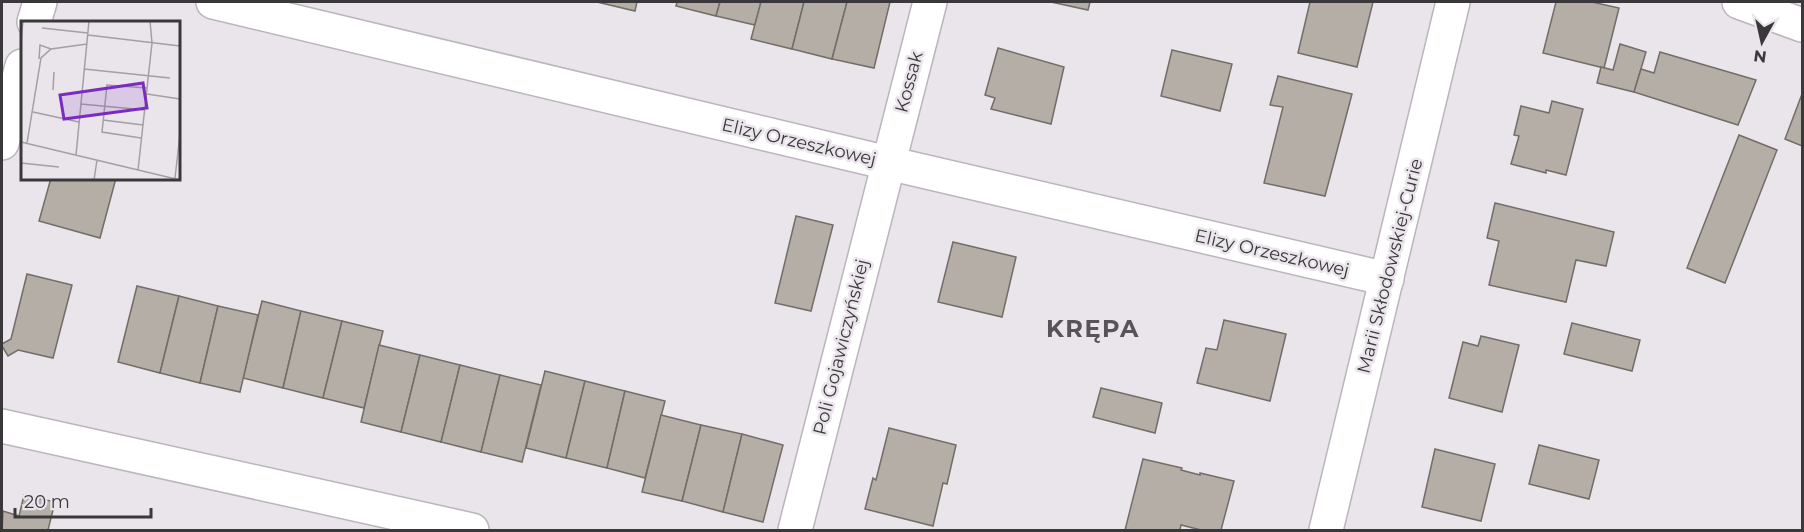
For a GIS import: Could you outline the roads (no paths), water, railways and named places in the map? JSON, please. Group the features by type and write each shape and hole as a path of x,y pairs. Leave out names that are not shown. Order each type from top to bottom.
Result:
{"street":[{"path":"34,21 40,2"},
{"name":"Elizy Orzeszkowej","path":"213,2 1387,279"},
{"name":"Kossak","path":"888,163 930,2"},
{"name":"Marii Skłodowskiej-Curie","path":"1326,531 1453,2"},
{"path":"1739,2 1803,25"},
{"path":"2,143 21,70"},
{"name":"Poli Gojawiczyńskiej","path":"795,531 888,163"},
{"path":"2,426 472,531"}],"district":[{"name":"KRĘPA","path":"1093,329"}]}
